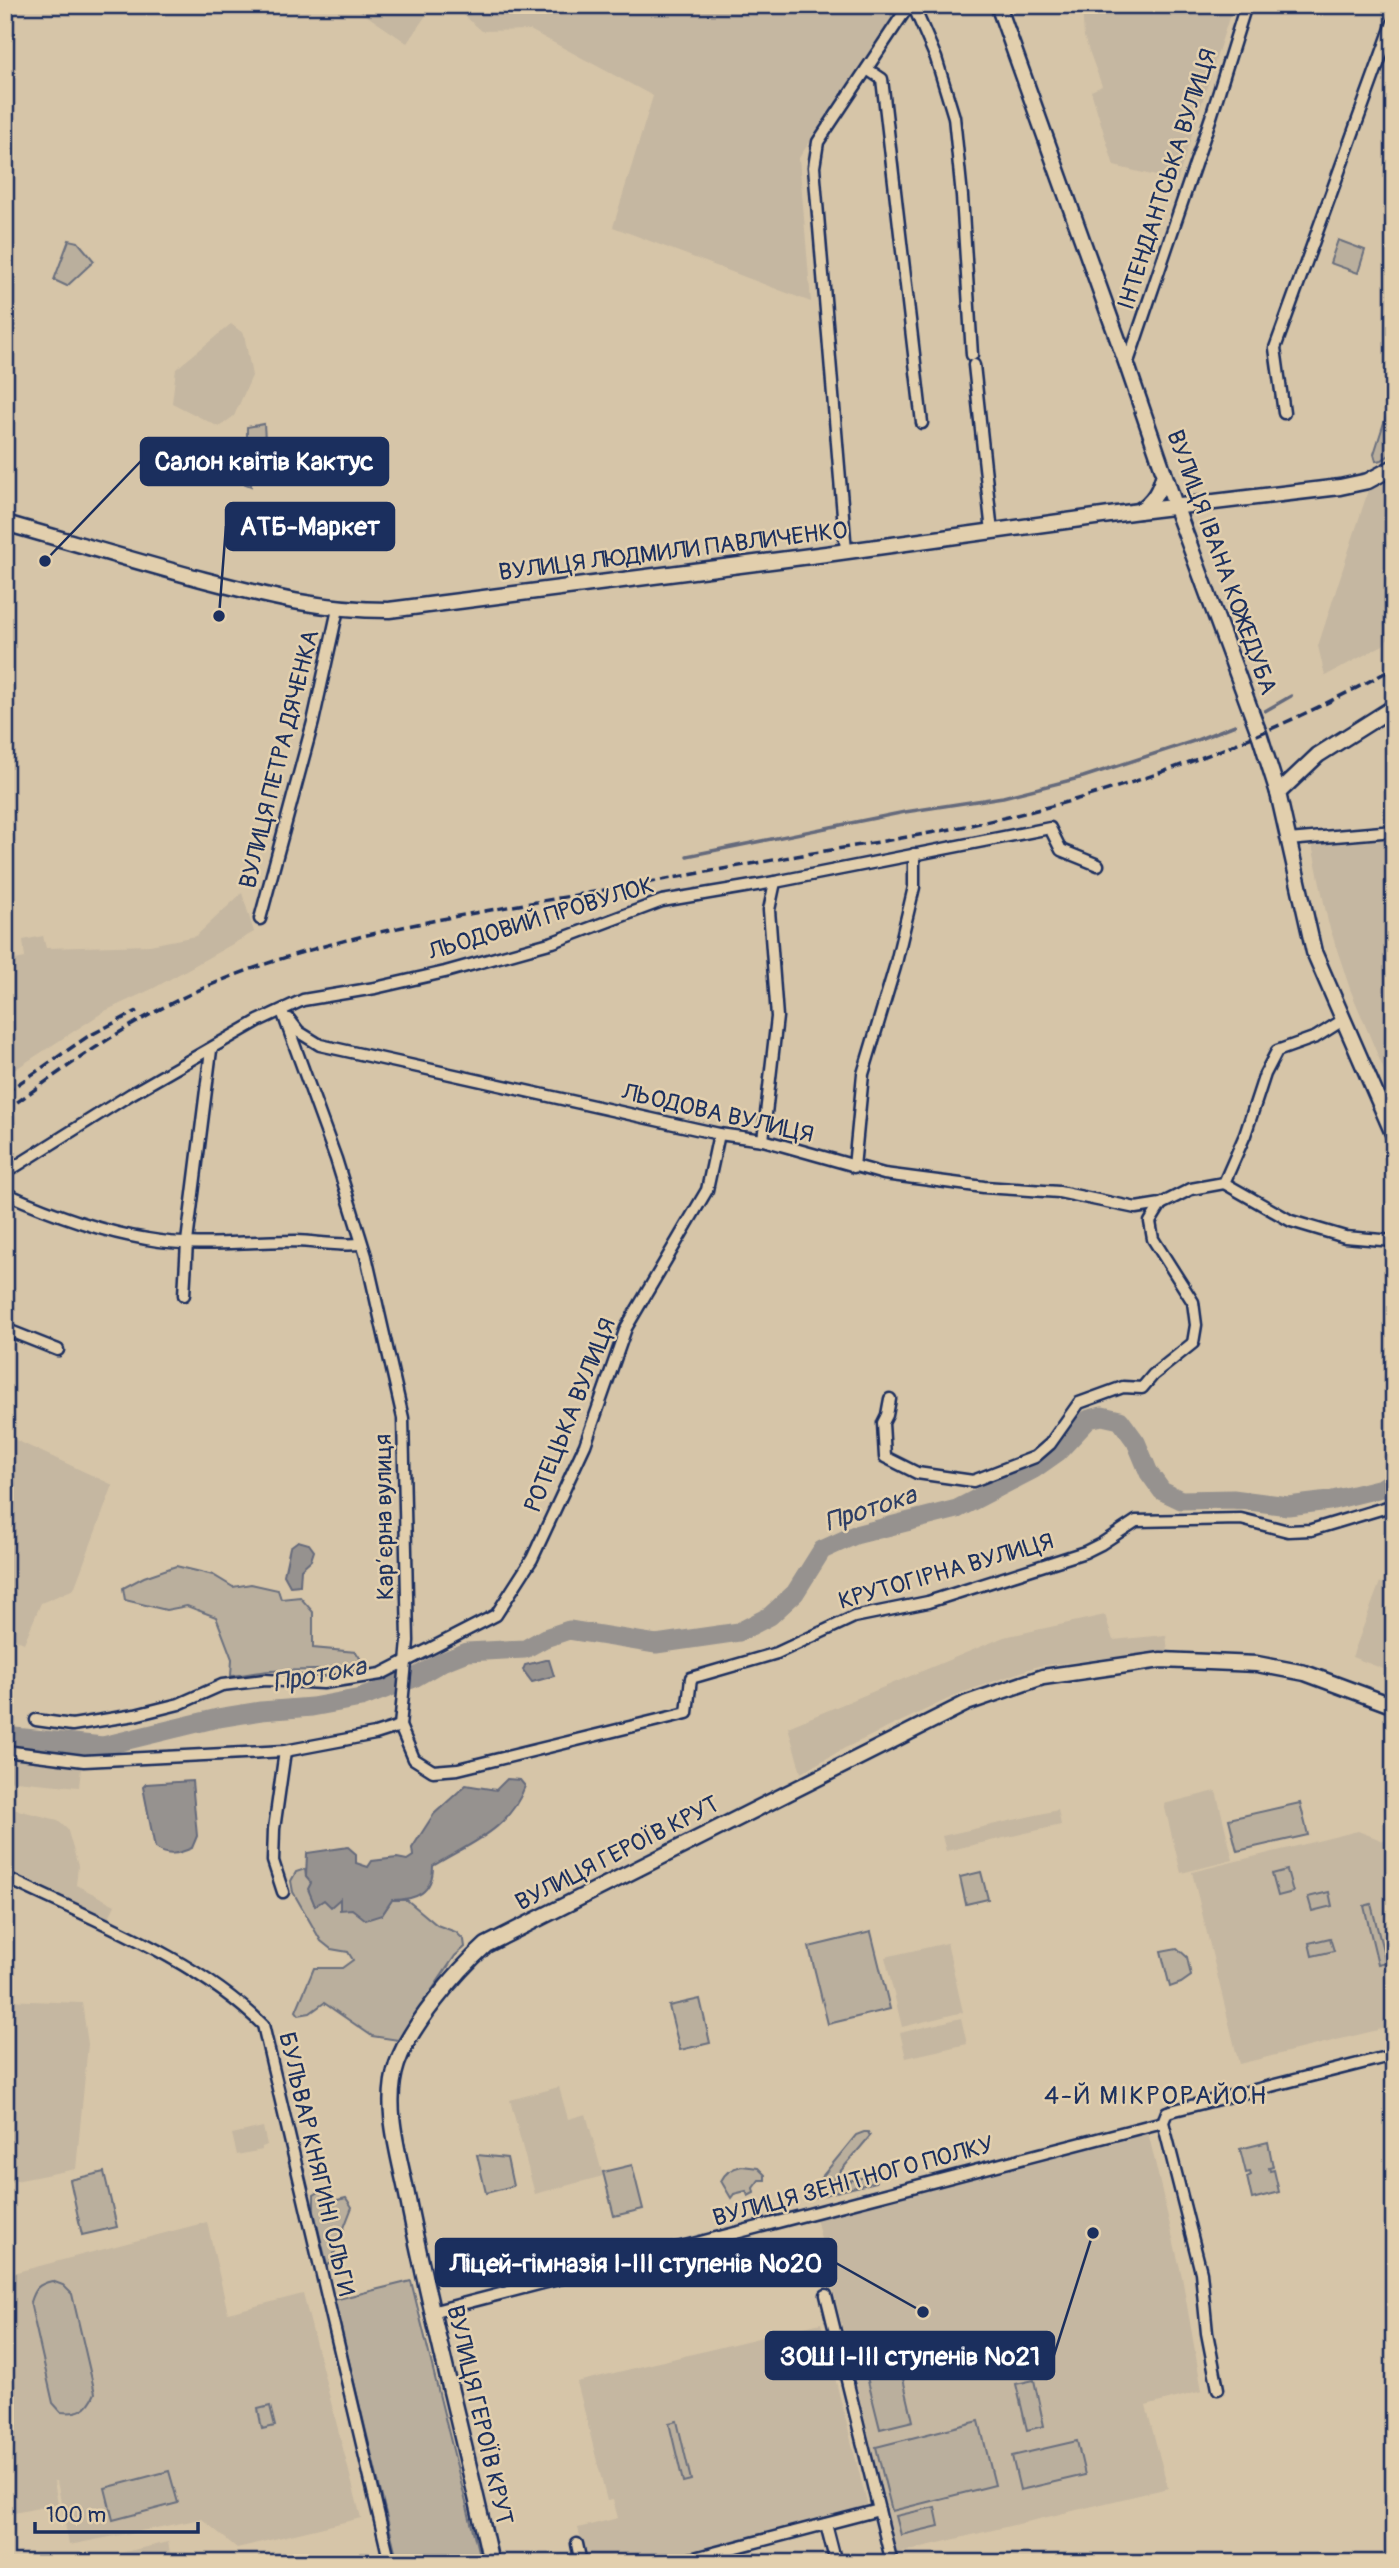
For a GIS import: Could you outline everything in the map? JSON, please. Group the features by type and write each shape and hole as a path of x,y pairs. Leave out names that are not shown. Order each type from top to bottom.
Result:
{"street":[{"path":"846,551 814,167 818,142 911,5"},
{"path":"911,5 936,58 954,117 973,360 992,532"},
{"name":"ВУЛИЦЯ ІВАНА КОЖЕДУБА","path":"998,5 1128,365 1175,508 1260,736 1278,793 1314,952 1394,1136"},
{"name":"ІНТЕНДАНТСЬКА ВУЛИЦЯ","path":"1128,365 1246,5"},
{"path":"1284,413 1275,348 1394,20"},
{"path":"867,69 882,79 922,423"},
{"name":"ВУЛИЦЯ ЛЮДМИЛИ ПАВЛИЧЕНКО","path":"5,523 260,594 338,609 414,608 1355,484 1381,476 1394,467"},
{"path":"1186,535 1167,516 1146,510 1166,480 1190,501 1208,504"},
{"path":"1186,535 1187,523 1193,513 1208,504"},
{"name":"ВУЛИЦЯ ПЕТРА ДЯЧЕНКА","path":"260,919 313,722 338,609"},
{"path":"1278,793 1318,755 1394,707"},
{"name":"ЛЬОДОВИЙ ПРОВУЛОК","path":"282,1011 303,1000 375,988 553,942 662,901 775,882 1050,828 1061,850 1098,865"},
{"path":"1288,840 1394,831"},
{"path":"854,1167 863,1074 895,967 914,887 914,854"},
{"path":"763,1140 777,1017 769,910 775,882"},
{"path":"5,1173 131,1094 258,1021 282,1011"},
{"name":"ЛЬОДОВА ВУЛИЦЯ","path":"282,1011 299,1032 320,1045 719,1134 763,1140 884,1174 984,1187 1059,1192 1136,1208 1161,1205 1191,1189 1224,1183"},
{"name":"Карʼєрна вулиця","path":"282,1011 336,1159 360,1244 366,1256 403,1418 408,1641 400,1726"},
{"path":"1343,1020 1315,1037 1277,1051 1265,1074 1245,1135 1224,1183 1291,1221 1345,1237 1394,1241"},
{"path":"184,1295 187,1242 211,1050"},
{"name":"РОТЕЦЬКА ВУЛИЦЯ","path":"404,1662 496,1615 532,1559 585,1445 625,1328 707,1189 719,1134"},
{"path":"5,1193 101,1228 148,1240 299,1241 342,1246 360,1244"},
{"path":"890,1399 883,1423 885,1457 917,1473 972,1481 1035,1457 1050,1444 1079,1403 1123,1387 1142,1388 1193,1343 1196,1325 1193,1302 1153,1239 1150,1222 1161,1205"},
{"path":"5,1329 58,1350"},
{"name":"КРУТОГІРНА ВУЛИЦЯ","path":"400,1726 414,1759 433,1770 458,1769 687,1713 691,1678 767,1657 854,1617 928,1602 1085,1552 1136,1521 1241,1519 1288,1531 1311,1530 1394,1505"},
{"name":"ВУЛИЦЯ ГЕРОЇВ КРУТ","path":"491,2563 432,2312 390,2105 397,2064 411,2036 460,1968 486,1945 967,1703 1043,1678 1161,1660 1257,1664 1305,1674 1394,1706"},
{"path":"36,1720 72,1725 179,1704 222,1685 265,1680 323,1683 381,1674 404,1662"},
{"path":"5,1751 84,1762 285,1751 375,1734 400,1726"},
{"path":"283,1892 273,1861 274,1829 285,1751"},
{"name":"БУЛЬВАР КНЯГИНІ ОЛЬГИ","path":"5,1877 208,1979 246,2008 263,2025 390,2563"},
{"name":"ВУЛИЦЯ ЗЕНІТНОГО ПОЛКУ","path":"432,2312 1163,2122 1167,2112 1185,2105 1394,2055"},
{"path":"1163,2122 1201,2273 1218,2389"},
{"path":"826,2295 892,2563"},
{"path":"675,2563 879,2510"},
{"path":"826,2524 836,2563"},
{"path":"577,2544 581,2563"}],"shaded area":[{"path":"351,5 433,5 407,43"},
{"path":"452,5 900,5 799,158 811,302 613,227 653,96 530,30 482,31"},
{"path":"1082,5 1233,5 1177,181 1114,166 1091,91 1102,86 1084,37"},
{"path":"69,240 78,242 94,261 67,286 54,280"},
{"path":"1338,240 1365,250 1358,273 1330,263"},
{"path":"231,324 244,334 252,376 234,416 219,427 172,403 176,369"},
{"path":"1394,391 1394,452 1376,461 1374,454"},
{"path":"264,424 266,455 247,448 247,427"},
{"path":"244,457 252,459 251,486 238,481"},
{"path":"1394,479 1394,632 1383,645 1325,676 1318,646 1368,491"},
{"path":"1388,839 1394,842 1394,1094 1350,989 1328,922 1312,845"},
{"path":"242,893 254,932 154,988 105,1011 5,1076 5,1012 8,1010 5,1000 5,962 25,958 23,940 43,936 46,948 150,945 196,936"},
{"path":"5,1435 113,1485 74,1589 41,1603 24,1643 5,1635"},
{"path":"298,1541 309,1544 314,1551 311,1560 301,1569 300,1585 290,1586 284,1575 290,1547"},
{"path":"176,1566 213,1575 233,1587 251,1584 278,1590 281,1599 300,1597 313,1612 313,1648 356,1652 365,1666 231,1676 232,1659 216,1617 187,1606 166,1610 125,1600 123,1588 144,1577"},
{"path":"1380,1582 1394,1588 1394,1673 1352,1657"},
{"path":"1105,1615 1113,1640 1166,1635 1168,1651 1038,1666 961,1693 845,1748 801,1773 788,1727 1004,1637"},
{"path":"549,1660 554,1676 532,1682 523,1670 525,1665"},
{"path":"5,1755 28,1762 81,1768 79,1787 5,1780"},
{"path":"507,1779 520,1780 525,1786 509,1814 487,1834 433,1866 430,1883 421,1893 392,1900 382,1915 366,1920 352,1909 340,1910 340,1899 331,1907 324,1900 315,1906 308,1889 311,1883 306,1877 307,1853 348,1847 356,1854 356,1863 368,1867 372,1861 397,1858 407,1860 413,1856 412,1848 434,1814 466,1785 496,1790"},
{"path":"192,1781 197,1836 192,1848 173,1854 159,1851 155,1848 143,1787 146,1784"},
{"path":"1216,1791 1233,1860 1181,1873 1164,1804"},
{"path":"1300,1803 1308,1835 1237,1851 1229,1819"},
{"path":"5,1807 58,1820 67,1828 78,1866 76,1885 115,1905 106,1923 5,1873"},
{"path":"1058,1810 1061,1825 946,1851 942,1836"},
{"path":"1358,1831 1394,1845 1394,2026 1239,2064 1192,1872"},
{"path":"305,1869 306,1877 312,1883 315,1905 324,1900 340,1898 352,1909 382,1915 392,1900 407,1900 437,1925 456,1932 464,1940 465,1947 455,1956 398,2040 372,2036 324,2003 310,2013 299,2015 296,2011 314,1968 342,1968 353,1960 348,1952 331,1949 321,1941 293,1892 291,1881 296,1872"},
{"path":"1287,1870 1293,1892 1278,1896 1272,1874"},
{"path":"981,1872 988,1899 966,1904 960,1877"},
{"path":"1329,1892 1332,1906 1312,1911 1308,1897"},
{"path":"1371,1904 1386,1962 1378,1964 1364,1906"},
{"path":"871,1932 890,2009 828,2024 809,1947"},
{"path":"1330,1938 1334,1951 1312,1956 1309,1943"},
{"path":"947,1943 963,2012 902,2027 885,1957"},
{"path":"1177,1948 1187,1957 1191,1976 1170,1987 1161,1951"},
{"path":"700,1999 710,2043 680,2050 669,2006"},
{"path":"5,2000 82,2003 88,2044 76,2169 5,2183"},
{"path":"961,2018 967,2044 906,2058 900,2033"},
{"path":"559,2087 568,2119 586,2114 603,2176 535,2194 510,2100"},
{"path":"263,2127 267,2145 262,2147 262,2150 237,2155 232,2134"},
{"path":"868,2132 870,2136 828,2186 873,2175 876,2182 812,2198 807,2195 856,2135"},
{"path":"1148,2132 1182,2277 1202,2391 1146,2406 1168,2488 897,2553 816,2218"},
{"path":"1268,2142 1273,2167 1269,2168 1270,2171 1274,2170 1279,2192 1252,2199 1247,2177 1251,2175 1250,2172 1246,2173 1240,2149"},
{"path":"477,2155 507,2158 513,2186 486,2193"},
{"path":"632,2165 643,2209 614,2216 603,2172"},
{"path":"742,2166 758,2168 765,2175 765,2180 759,2180 753,2188 754,2193 748,2196 746,2191 734,2194 731,2198 721,2181 729,2171"},
{"path":"104,2172 117,2227 82,2235 70,2180"},
{"path":"324,2189 330,2191 333,2201 346,2198 352,2207 330,2264 327,2265 314,2212 314,2195"},
{"path":"207,2222 228,2313 303,2294 361,2518 237,2548 202,2519 69,2545 57,2481 54,2481 58,2504 14,2513 9,2491 5,2491 5,2269 11,2267 13,2273"},
{"path":"52,2281 63,2285 72,2294 95,2393 86,2407 72,2412 61,2412 53,2403 30,2302 37,2288"},
{"path":"411,2281 481,2563 398,2563 334,2300"},
{"path":"821,2323 868,2507 646,2563 587,2563 578,2528 618,2518 613,2500 607,2501 577,2382"},
{"path":"896,2349 913,2421 880,2429 862,2357"},
{"path":"1034,2380 1044,2426 1027,2430 1016,2384"},
{"path":"270,2406 275,2426 262,2429 258,2409"},
{"path":"677,2421 691,2480 683,2482 669,2423"},
{"path":"979,2421 995,2485 892,2511 876,2447"},
{"path":"1077,2441 1085,2475 1020,2490 1012,2456"},
{"path":"169,2471 178,2503 113,2520 105,2488"},
{"path":"935,2507 939,2526 901,2535 896,2516"},
{"path":"168,2542 172,2563 77,2563"}],"waterway":[{"path":"1265,711 1291,696"},
{"path":"687,856 905,812 1003,797 1083,777 1235,725"},
{"name":"Протока","path":"5,1736 103,1746 218,1718 312,1707 361,1698 414,1678 467,1652 525,1649 545,1638 569,1630 656,1644 739,1632 770,1616 795,1593 822,1550 855,1535 957,1509 1034,1469 1058,1452 1089,1419 1102,1416 1120,1420 1136,1442 1149,1473 1162,1491 1181,1500 1233,1499 1288,1506 1329,1501 1382,1488 1394,1480"}],"railway":[{"path":"5,1111 138,1021 186,996 272,962 316,948 406,926 929,833 1047,807 1098,793 1200,758 1298,716 1394,668"},
{"path":"5,1093 87,1037 137,1011"}],"place":[{"name":"Салон квітів Кактус","path":"45,561"},
{"name":"АТБ-Маркет","path":"219,616"},
{"name":"ЗОШ І-ІІІ ступенів №21","path":"1093,2233"},
{"name":"Ліцей-гімназія I-III ступенів №20","path":"923,2312"}],"district":[{"name":"4-Й МІКРОРАЙОН","path":"1156,2095"}]}
